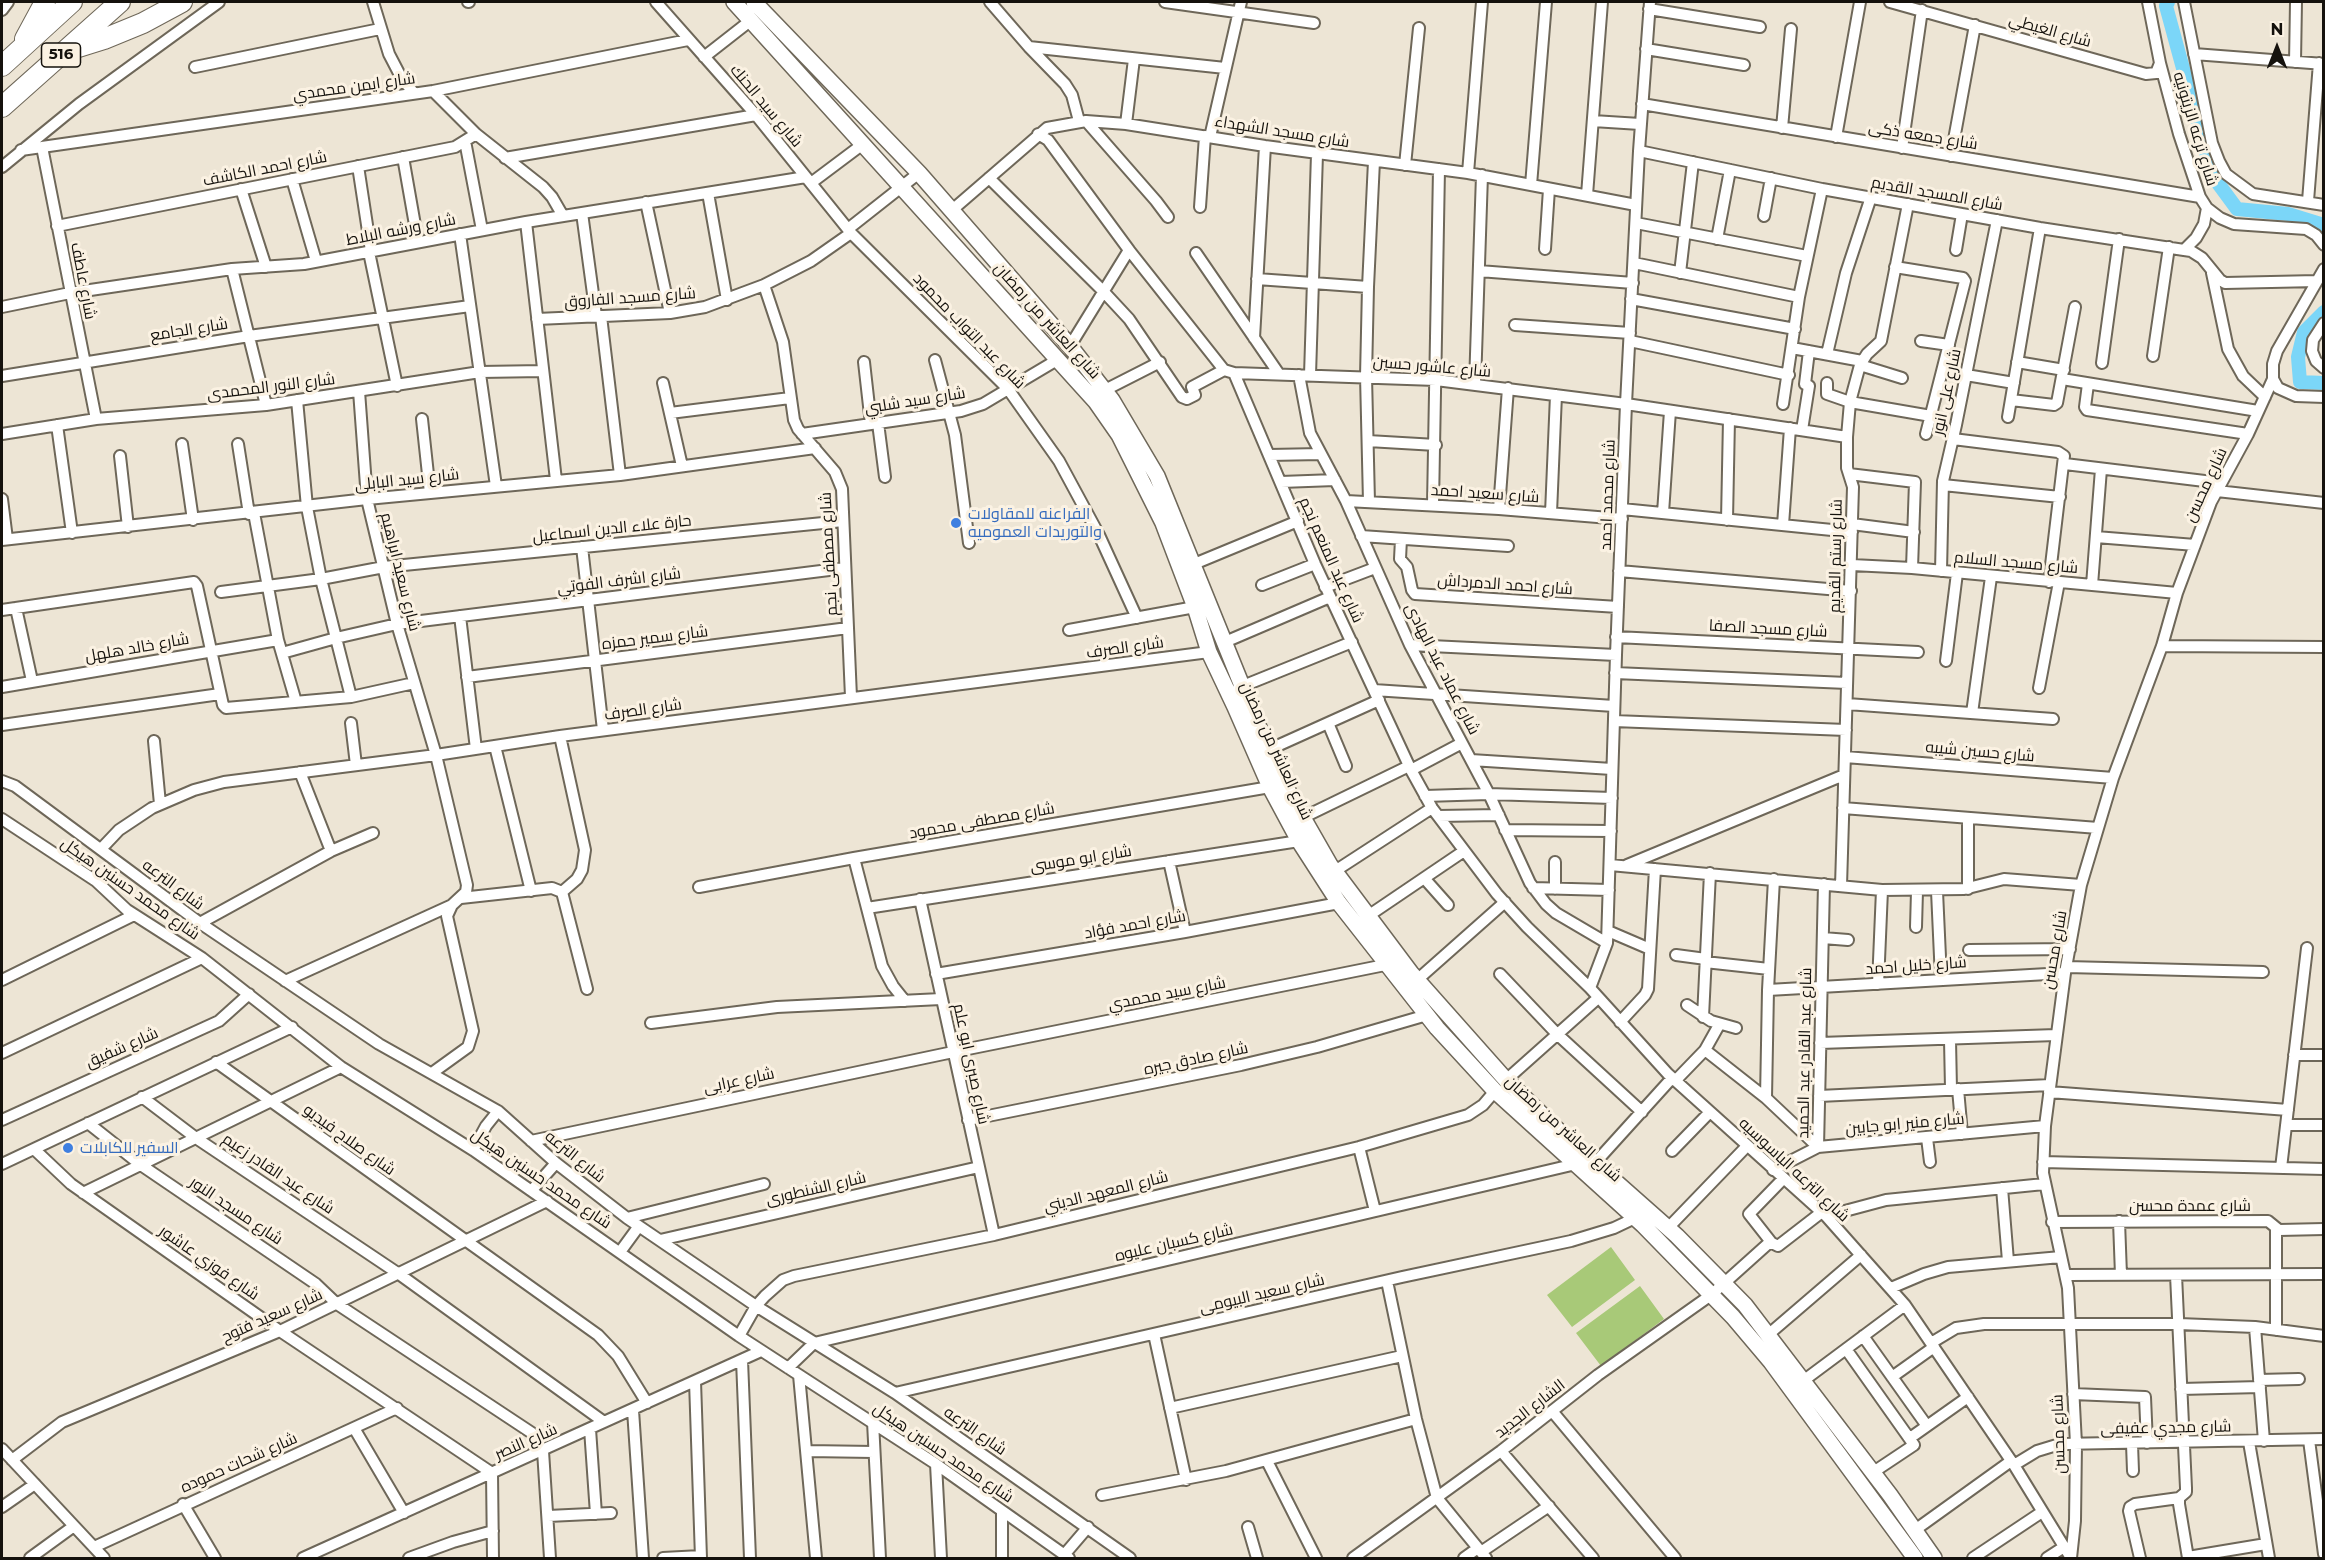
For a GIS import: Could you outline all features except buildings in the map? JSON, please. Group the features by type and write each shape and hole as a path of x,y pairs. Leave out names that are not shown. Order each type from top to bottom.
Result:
{"highway":[{"path":"21,48 45,2"},
{"name":"516","path":"2,66 72,2"},
{"name":"516","path":"2,107 120,2"},
{"path":"64,52 133,27 182,2"}],"main road":[{"name":"شارع العاشر من رمضان","path":"734,2 1096,402 1119,435 1163,523 1195,607 1209,652 1235,689 1302,818 1335,870 1417,980 1506,1080 1725,1283 1768,1334 1934,1558"},
{"name":"شارع العاشر من رمضان","path":"754,2 919,173 1070,346 1105,390 1132,430 1157,476 1225,642 1235,689 1270,787 1299,841 1339,903 1385,965 1427,1016 1495,1091 1635,1218 1733,1317 1771,1362 1915,1558"},
{"path":"1875,1504 1890,1496"}],"street":[{"path":"2,10 8,2"},
{"path":"2,167 79,104 219,2"},
{"path":"373,2 389,54 402,79 414,93"},
{"name":"شارع سيد الحنك","path":"656,2 756,115 850,231"},
{"path":"990,2 1065,84 1082,121 1156,201 1167,217"},
{"path":"1165,2 1240,6 1314,23"},
{"path":"1468,172 1482,2"},
{"path":"1531,185 1546,2"},
{"path":"1587,195 1602,2"},
{"path":"1836,137 1860,2"},
{"name":"شارع الغيطي","path":"1890,2 2146,74 2156,73 2160,63"},
{"name":"شارع ترعه الزيتونيه","path":"2148,2 2160,63 2179,134 2200,197 2207,208 2220,218 2234,224 2306,229 2316,235 2324,245"},
{"name":"شارع ترعه الزيتونيه","path":"2184,2 2212,143 2226,174 2253,194 2324,205"},
{"path":"2295,62 2296,2"},
{"path":"1649,5 1760,27"},
{"name":"شارع محمد احمد","path":"1590,988 1607,943 1608,931 1616,637 1626,404 1640,124 1649,5"},
{"path":"1200,207 1208,136 1240,6"},
{"path":"1902,148 1922,10"},
{"path":"704,57 750,21"},
{"path":"1951,156 1975,25"},
{"path":"1405,165 1419,28"},
{"path":"195,67 380,29"},
{"path":"1782,128 1791,29"},
{"name":"شارع ايمن محمدي","path":"21,150 433,91 688,40"},
{"path":"1029,47 1225,68"},
{"path":"1646,49 1744,65"},
{"path":"2194,54 2321,64 2308,201"},
{"path":"1126,124 1134,59"},
{"path":"433,91 476,134 543,188 552,197 563,216"},
{"name":"شارع جمعه ذكى","path":"1642,104 2200,197"},
{"path":"505,158 756,115"},
{"name":"شارع مسجد الشهداء","path":"951,211 1038,134 1054,125 1082,121 1126,124 1265,147 1468,172 1636,205"},
{"path":"1593,121 1640,124"},
{"name":"شارع احمد الكاشف","path":"57,226 455,147 476,134"},
{"name":"شارع عبد المنعم نجم","path":"1038,134 1048,140 1129,250 1229,372 1269,455 1315,564 1410,768 1435,812 1527,927 1599,998"},
{"path":"465,141 482,230"},
{"path":"808,180 863,144"},
{"name":"شارع عاطف","path":"42,147 96,419"},
{"path":"1254,338 1265,147"},
{"name":"شارع المسجد القديم","path":"1639,151 1822,189 2040,228 2184,250"},
{"name":"شارع عماد عبد الهادى","path":"1317,154 1313,281 1304,375 1310,433 1346,501 1410,645 1489,794 1533,888 1556,913 1607,943"},
{"path":"403,157 418,242"},
{"path":"1369,502 1366,376 1374,161"},
{"path":"1680,273 1693,162"},
{"path":"358,166 370,251 397,386"},
{"path":"1433,505 1436,445 1439,168"},
{"path":"1717,239 1730,170"},
{"name":"شارع مسجد الفاروق","path":"537,319 670,313 698,309 726,300 764,285 812,261 919,173"},
{"path":"1475,384 1482,175"},
{"path":"989,178 1129,319 1184,399 1195,395 1192,387 1229,372"},
{"path":"1764,216 1772,178"},
{"path":"292,179 316,261"},
{"name":"شارع ورشه البلاط","path":"2,307 70,293 232,269 316,261 646,202 808,180"},
{"path":"241,189 266,267"},
{"path":"1545,249 1549,189"},
{"path":"1783,404 1799,297 1822,189"},
{"path":"708,193 726,300"},
{"path":"1827,354 1846,273 1870,197"},
{"path":"646,202 670,313"},
{"name":"شارع رستم القديم","path":"1841,886 1852,565 1853,487 1847,468 1850,402 1861,363 1881,341 1908,204"},
{"path":"2207,208 2204,224 2196,238 2184,250 2197,254 2220,280 2228,284 2317,281"},
{"path":"582,213 620,475"},
{"path":"1956,250 1962,214"},
{"name":"شارع على انور","path":"1941,571 1942,485 1997,220"},
{"path":"526,222 556,480"},
{"path":"1636,223 1808,256"},
{"path":"2008,417 2040,228"},
{"name":"شارع عبد التواب محمود","path":"850,231 1008,389 1059,461 1099,535 1137,618"},
{"path":"460,234 496,486"},
{"path":"2102,363 2119,239"},
{"path":"2153,356 2169,247"},
{"path":"1070,346 1129,250"},
{"path":"1196,253 1279,374"},
{"path":"1634,263 1799,297"},
{"path":"1895,267 1963,278 1965,281 1926,434"},
{"path":"232,269 266,405"},
{"path":"2212,269 2228,349 2243,376 2265,397"},
{"path":"2324,269 2277,351 2273,364 2273,379 2278,388 2296,396 2324,397"},
{"path":"1479,271 1633,283"},
{"path":"1257,279 1368,286"},
{"name":"شارع مصطفى نجم","path":"764,285 783,342 794,420 802,434 835,472 840,483 850,697"},
{"path":"1631,299 1794,329"},
{"name":"شارع الجامع","path":"2,376 249,336 471,306"},
{"path":"2011,400 2054,405 2058,402 2076,307"},
{"path":"2324,323 2313,340 2312,351 2316,361 2324,368"},
{"path":"1515,325 1630,337 1788,375"},
{"path":"1921,341 1949,345"},
{"path":"1792,348 1861,363 1902,378"},
{"path":"1802,430 1809,386 1804,384 1809,351"},
{"path":"935,360 955,435 969,543"},
{"name":"شارع سيد شلبي","path":"802,434 950,413 983,404 1057,360"},
{"path":"864,362 885,477"},
{"path":"1105,390 1160,362"},
{"path":"2017,362 2063,374 2088,384 2258,411"},
{"name":"شارع النور المحمدى","path":"2,434 96,419 266,405 480,372 543,371"},
{"name":"شارع عاشور حسين","path":"1229,372 1366,376 1475,384 1847,437"},
{"path":"1966,375 2014,383"},
{"name":"شارع محسن","path":"2071,1558 2076,1444 2070,1324 2066,1275 2044,1184 2043,1162 2049,1088 2066,970 2081,885 2113,778 2162,646 2177,593 2219,487 2248,434 2273,379"},
{"path":"663,383 682,466"},
{"path":"1827,383 1827,394 1850,402 1931,416"},
{"path":"2088,384 2086,410 2248,434"},
{"path":"1499,509 1508,388"},
{"name":"شارع سعيد ابراهيم","path":"359,391 367,499 397,624 436,755 467,885 447,916 473,1031 468,1047 432,1073"},
{"path":"1551,513 1556,394"},
{"path":"670,412 790,398"},
{"path":"297,400 307,507 321,579 351,697"},
{"path":"1663,513 1670,411"},
{"path":"422,419 430,493"},
{"path":"1727,520 1729,419"},
{"path":"57,425 72,533"},
{"path":"1784,525 1790,428"},
{"path":"1953,439 2058,452 2065,461 2101,469 2324,503"},
{"path":"1368,441 1436,445"},
{"path":"182,444 193,520"},
{"path":"238,444 278,640 296,702"},
{"name":"شارع سيد البابلى","path":"4,540 367,499 620,475 815,448"},
{"path":"1269,455 1321,453"},
{"path":"120,456 128,527"},
{"path":"2039,688 2054,582 2065,461"},
{"path":"2092,585 2101,469"},
{"path":"1849,474 1914,481 1916,485 1912,568"},
{"path":"1281,482 1335,480"},
{"path":"1942,485 2060,497"},
{"path":"2,499 4,540"},
{"name":"شارع سعيد احمد","path":"1346,501 1551,513 1663,513 1784,525 1914,532"},
{"name":"حارة علاء الدين اسماعيل","path":"221,592 321,579 384,567 843,521"},
{"path":"1194,564 1298,521"},
{"path":"1361,536 1509,546"},
{"path":"2096,537 2195,545"},
{"name":"شارع احمد الدمرداش","path":"1401,538 1400,559 1407,567 1415,594 1618,607"},
{"path":"582,547 603,730"},
{"path":"1262,585 1315,564"},
{"name":"شارع مسجد السلام","path":"1852,565 1912,568 2177,593"},
{"name":"شارع اشرف الفوتي","path":"282,653 397,624 845,568"},
{"path":"1225,642 1375,568"},
{"path":"1619,571 1851,591"},
{"path":"1946,661 1957,573"},
{"path":"1972,713 1991,577"},
{"path":"2,610 194,582 220,694 223,705 228,709 351,697 414,683"},
{"path":"1069,630 1195,607"},
{"path":"16,608 32,681"},
{"path":"460,616 476,749"},
{"name":"شارع سمير حمزه","path":"467,677 848,628"},
{"name":"شارع مسجد الصفا","path":"1616,637 1918,652"},
{"name":"شارع خالد هلهل","path":"2,687 278,640"},
{"path":"1235,689 1352,642"},
{"path":"1410,645 1616,655"},
{"path":"2162,646 2324,647"},
{"name":"شارع الصرف","path":"101,849 119,830 160,804 194,790 224,782 850,697 1209,652"},
{"path":"1615,673 1847,683"},
{"path":"2,725 220,694"},
{"path":"1268,750 1328,723 1377,695 1436,694 1614,706"},
{"path":"1847,704 2053,719"},
{"path":"1614,721 1846,730"},
{"path":"351,723 356,765"},
{"path":"1328,723 1346,766"},
{"path":"560,736 585,850 582,870 577,879 562,892"},
{"path":"154,741 160,804"},
{"path":"1302,818 1462,743"},
{"path":"495,746 531,891"},
{"name":"شارع حسين شيبه","path":"1845,756 2113,778"},
{"path":"1471,760 1612,769"},
{"path":"300,772 331,851"},
{"path":"1624,867 1844,775"},
{"name":"شارع الترعه","path":"2,781 15,786 200,923 379,1044 498,1111 556,1163 627,1218 756,1306 895,1393 1130,1558"},
{"name":"شارع مصطفى محمود","path":"699,887 854,858 1270,787"},
{"path":"1425,796 1489,794 1612,798"},
{"path":"1843,808 2098,828"},
{"path":"1335,870 1435,812 1499,815"},
{"path":"1968,818 1968,889"},
{"name":"شارع محمد حسنين هيكل","path":"2,819 96,881 134,915 202,958 341,1067 473,1150 761,1351 936,1464 1065,1557"},
{"path":"1505,830 1611,831"},
{"path":"200,923 331,851 373,833"},
{"name":"شارع ابو موسى","path":"867,908 1299,841"},
{"path":"1368,916 1464,851"},
{"path":"854,858 882,966 905,1001"},
{"path":"1169,861 1185,932"},
{"path":"1555,862 1555,889"},
{"path":"1610,865 1882,890 1968,889 2004,879 2081,885"},
{"path":"1620,1022 1646,993 1655,869"},
{"path":"1703,1017 1710,873"},
{"path":"1424,878 1448,905"},
{"path":"1766,1098 1768,990 1774,879"},
{"name":"شارع عبد القادر عبد الحميد","path":"1818,1147 1824,884"},
{"path":"285,981 457,902 552,888 562,892"},
{"path":"1533,888 1609,890"},
{"path":"1878,984 1882,890"},
{"path":"1916,927 1917,891"},
{"path":"1937,891 1941,979"},
{"path":"562,892 587,989"},
{"name":"شارع صبرى ابو علم","path":"920,899 994,1234"},
{"path":"1417,980 1505,902"},
{"name":"شارع احمد فؤاد","path":"936,974 1185,932 1339,903"},
{"path":"2,980 134,915"},
{"path":"1608,931 1650,949"},
{"path":"1823,938 1848,940"},
{"path":"2281,1168 2307,948"},
{"path":"1969,950 2070,949"},
{"path":"1676,955 1769,969"},
{"path":"2,1053 202,958"},
{"name":"شارع سيد محمدي","path":"954,1052 1385,965"},
{"name":"شارع خليل احمد","path":"1768,990 2066,970 2263,972"},
{"path":"1500,974 1557,1034 1642,1112"},
{"name":"شارع شفيق","path":"2,1120 219,1021 249,994"},
{"path":"1506,1080 1599,998"},
{"name":"شارع الترعه الباسوسيه","path":"1599,998 1674,1080 1824,1214 1891,1288 1968,1397 2071,1558"},
{"path":"651,1023 777,1007 941,999"},
{"path":"1687,1005 1719,1025 1736,1028"},
{"name":"شارع صادق جيره","path":"968,1120 1241,1065 1317,1047 1427,1016"},
{"path":"1595,1163 1642,1112 1705,1050 1719,1025"},
{"path":"2,1164 292,1028"},
{"path":"1820,1043 2056,1035"},
{"path":"1950,1040 1954,1089 1962,1134"},
{"name":"شارع عبد القادر عبد الحميد","path":"1705,1050 1766,1098 1818,1147"},
{"name":"شارع عرابى","path":"531,1141 954,1052"},
{"path":"2294,1055 2324,1055"},
{"name":"شارع صلاح فيديو","path":"216,1062 598,1335 618,1356 647,1403"},
{"path":"83,1193 341,1067"},
{"path":"1819,1096 1954,1089 2049,1088 2288,1110"},
{"name":"شارع المعهد الديني","path":"739,1336 756,1306 774,1287 794,1276 994,1234 1359,1147 1468,1115 1483,1105 1495,1091"},
{"name":"شارع عبد القادر زعيم","path":"142,1097 196,1138 399,1274 604,1422"},
{"path":"473,1150 486,1126 498,1111"},
{"path":"1672,1151 1709,1113"},
{"name":"شارع مسجد النور","path":"88,1123 141,1165 316,1284 337,1304 525,1427 538,1440 543,1450"},
{"path":"2286,1125 2324,1125"},
{"name":"شارع منير ابو جابين","path":"1773,1170 1818,1147 2045,1126"},
{"path":"1927,1138 1930,1162"},
{"path":"1668,1228 1748,1146"},
{"path":"1359,1147 1375,1211"},
{"name":"شارع فوزي عاشور","path":"34,1149 56,1172 83,1193 280,1331 492,1473"},
{"path":"2043,1162 2324,1169"},
{"path":"532,1190 556,1163"},
{"name":"شارع كسبان عليوه","path":"814,1343 1576,1164"},
{"name":"شارع الشنطورى","path":"660,1240 979,1167"},
{"path":"1783,1179 1749,1214 1771,1242 1778,1246 1824,1214 1886,1200 2044,1184"},
{"path":"627,1218 764,1184"},
{"path":"2002,1188 2008,1261"},
{"name":"شارع سعيد فتوح","path":"12,1460 62,1422 280,1331 547,1201"},
{"name":"شارع سعيد البيومى","path":"895,1393 1571,1241 1635,1218"},
{"path":"2119,1221 2121,1275"},
{"name":"شارع عمدة محسن","path":"2052,1222 2268,1221 2276,1228 2324,1229"},
{"path":"620,1252 639,1226"},
{"path":"2276,1228 2276,1330"},
{"name":"الشارع الجديد","path":"1353,1558 1501,1451 1598,1375 1712,1295 1771,1242"},
{"path":"1768,1334 1861,1255"},
{"path":"1891,1288 1936,1270 1960,1265 2061,1257"},
{"path":"2066,1275 2324,1274"},
{"path":"2140,1558 2130,1507 2179,1498 2186,1492 2176,1275"},
{"path":"1387,1281 1416,1419 1437,1498 1482,1553"},
{"path":"1803,1381 1905,1305"},
{"path":"1892,1377 1933,1345 1942,1334 1970,1325 2179,1324 2255,1327 2324,1336"},
{"path":"2255,1327 2264,1441"},
{"path":"1154,1334 1186,1480"},
{"path":"1863,1336 1927,1426"},
{"path":"788,1368 814,1343"},
{"path":"1846,1349 1914,1445 1872,1473"},
{"name":"شارع النصر","path":"303,1558 317,1556 404,1513 761,1351"},
{"path":"1170,1408 1402,1356"},
{"path":"742,1360 750,1558"},
{"path":"799,1375 816,1558"},
{"path":"2181,1389 2299,1379"},
{"path":"663,1558 701,1558 695,1381"},
{"path":"2073,1394 2142,1396 2146,1401 2147,1443"},
{"path":"1910,1438 1968,1397"},
{"name":"شارع شحات حموده","path":"94,1547 183,1504 397,1408"},
{"path":"633,1410 643,1558"},
{"path":"1552,1411 1675,1558"},
{"path":"1102,1495 1186,1480 1267,1461 1416,1419"},
{"path":"873,1422 880,1558"},
{"path":"354,1428 404,1513"},
{"path":"590,1429 596,1514"},
{"name":"شارع مجدي عفيفى","path":"2012,1463 2037,1451 2060,1444 2324,1439"},
{"path":"2309,1440 2324,1554"},
{"path":"2249,1442 2269,1558"},
{"path":"2132,1444 2133,1471"},
{"path":"2,1449 104,1558"},
{"path":"543,1450 550,1558"},
{"path":"807,1451 874,1452"},
{"path":"1501,1451 1593,1558"},
{"path":"1267,1461 1316,1558"},
{"path":"1915,1530 2012,1463"},
{"path":"936,1464 941,1558"},
{"path":"492,1473 493,1558"},
{"path":"2,1507 35,1484"},
{"path":"2179,1498 2188,1558 2266,1544"},
{"path":"183,1504 215,1558"},
{"path":"1464,1558 1482,1553 1549,1506"},
{"path":"1002,1511 1002,1558"},
{"path":"1974,1558 2042,1512"},
{"path":"548,1515 611,1513"},
{"path":"30,1558 74,1526"},
{"path":"1065,1557 1088,1527"},
{"path":"1248,1527 1257,1558"},
{"path":"409,1558 493,1531"},
{"path":"2047,1558 2064,1547"}],"green space":[{"path":"1611,1247 1635,1280 1572,1327 1547,1295"},
{"path":"1640,1286 1664,1319 1601,1366 1576,1333"}],"waterway":[{"path":"2168,2 2166,6 2212,175 2237,209 2288,214 2324,225"},
{"path":"2324,312 2304,332 2298,357 2300,382 2324,383"}],"place":[{"name":"الفراعنه للمقاولات والتوريدات العموميه","path":"956,523"},
{"name":"السفير للكابلات","path":"68,1148"}]}
